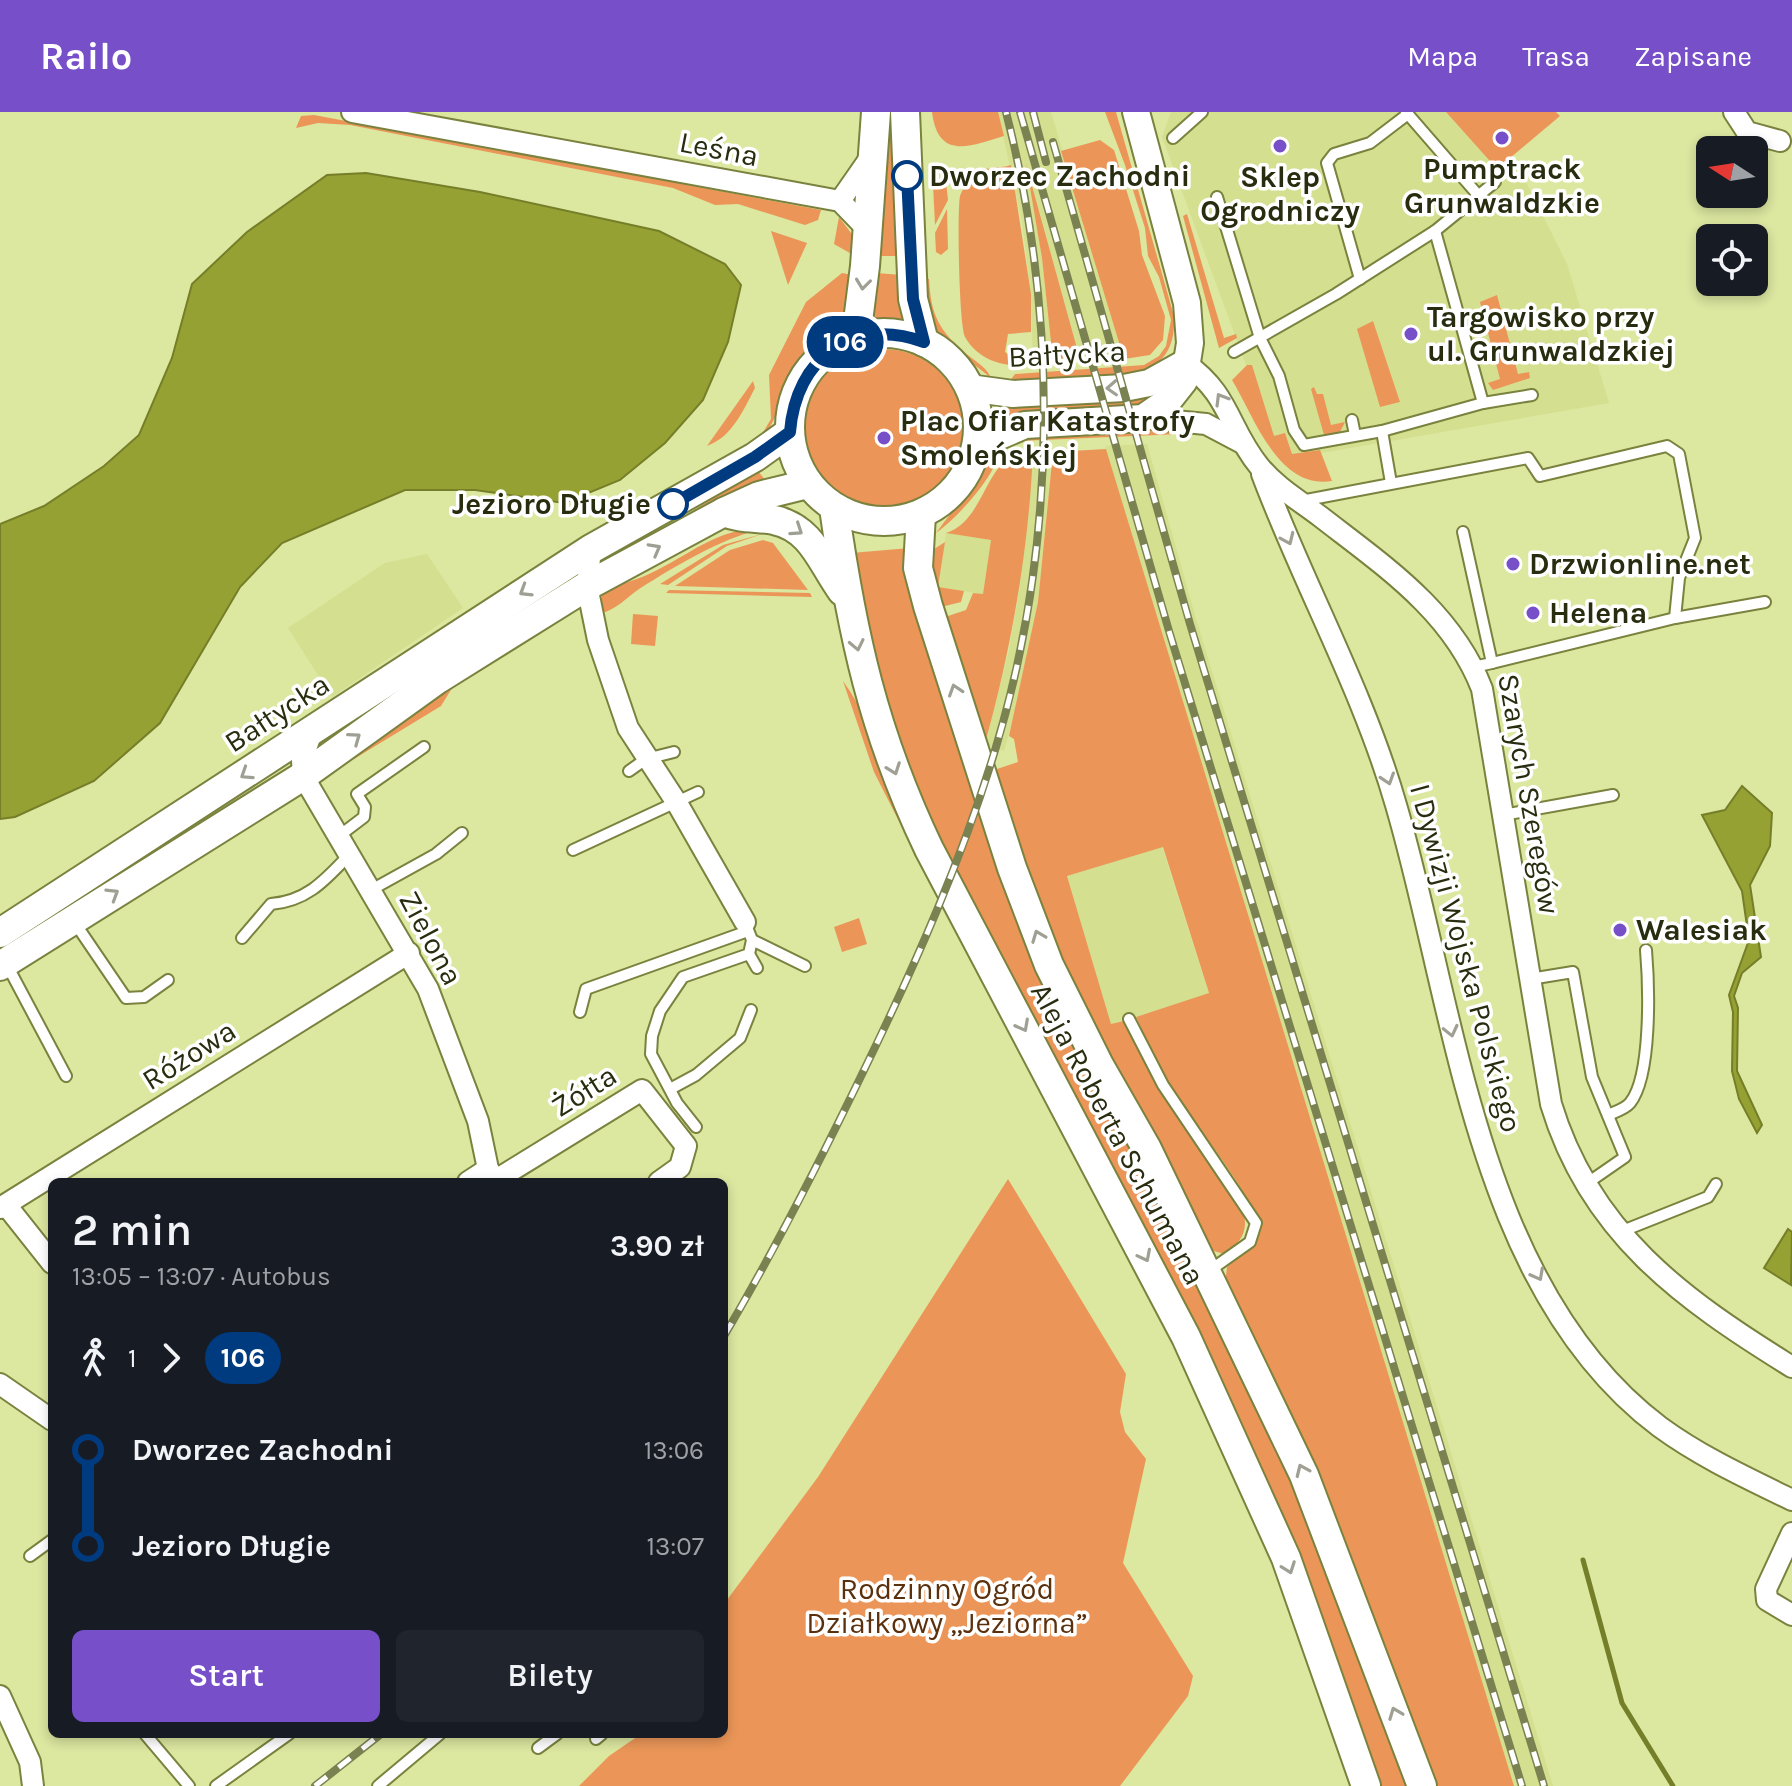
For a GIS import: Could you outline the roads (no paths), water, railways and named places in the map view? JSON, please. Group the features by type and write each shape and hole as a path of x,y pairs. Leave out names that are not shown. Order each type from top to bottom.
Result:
{"main road":[{"path":"856,337 868,230 876,112"},
{"path":"905,112 913,299 924,342"},
{"path":"890,333 924,342 958,369 969,388 978,427 976,446 965,475 946,498 921,514 876,522 834,508 808,484 798,468 790,432 792,407 807,374 833,348 856,337 890,333"},
{"name":"Bałtycka","path":"0,933 591,549 755,457 790,432"},
{"path":"3,964 303,776 438,679 587,586 724,512 759,496 808,484"},
{"name":"Aleja Roberta Schumana","path":"834,508 846,595 868,695 913,816 1186,1337 1286,1558 1366,1786"},
{"path":"724,512 738,518 753,516 791,524 802,531 846,595"},
{"name":"Aleja Roberta Schumana","path":"921,514 918,568 928,606 1018,882 1049,965 1207,1272 1304,1475 1422,1786"}],"street":[{"name":"Leśna","path":"352,112 840,201"},
{"path":"1136,112 1187,303 1190,343 1184,381 1179,392 1143,418"},
{"path":"1734,112 1747,132 1780,141"},
{"path":"868,230 840,201 875,150"},
{"name":"Bałtycka","path":"969,388 1013,394 1124,388 1149,383 1185,363"},
{"name":"Szarych Szeregów","path":"1185,363 1219,393 1245,445 1260,467 1426,602 1483,665 1482,689 1530,979 1551,1104 1562,1139 1584,1185 1618,1233 1717,1318 1792,1367"},
{"path":"976,446 1025,425 1143,418 1206,424 1221,429 1245,445"},
{"name":"I Dywizji Wojska Polskiego","path":"1260,467 1372,728 1425,912 1468,1100 1527,1254 1583,1351 1624,1395 1659,1426 1709,1459 1792,1500"},
{"path":"591,549 587,586 590,643 628,728 638,765 677,803 748,931"},
{"path":"303,776 302,760 312,732"},
{"name":"Zielona","path":"303,776 428,989 478,1121 494,1177"},
{"name":"Różowa","path":"49,1178 409,953"},
{"name":"Żółta","path":"494,1177 642,1090 686,1146 680,1167 665,1178"},
{"name":"Różowa","path":"3,1207 48,1179"},
{"path":"3,1207 48,1258"},
{"path":"0,1384 48,1417"},
{"path":"1792,1533 1766,1589 1767,1600 1792,1615"},
{"path":"0,1696 24,1748 33,1786"}],"lane":[{"path":"1173,138 1202,112"},
{"path":"1360,279 1327,163 1334,154 1370,143 1407,113 1478,195"},
{"path":"1234,352 1360,279 1435,231 1495,182"},
{"path":"1217,197 1260,338 1279,376 1294,430 1304,445 1382,431 1418,417 1532,395"},
{"path":"1435,231 1483,403"},
{"path":"1352,420 1355,435"},
{"path":"1382,431 1391,483"},
{"path":"1299,501 1528,458 1540,476 1667,446 1679,454 1695,538 1679,578 1675,618"},
{"path":"1463,532 1483,665 1675,618 1765,602"},
{"path":"339,836 364,817 365,807 357,794 424,747"},
{"path":"638,765 674,752"},
{"path":"573,850 698,792"},
{"path":"1503,815 1613,795"},
{"path":"371,890 436,854 462,833"},
{"path":"242,938 271,904 291,903 313,891 350,854"},
{"path":"72,919 126,998 144,997 168,980"},
{"path":"748,931 749,954 757,968"},
{"path":"748,931 805,966"},
{"path":"580,1012 586,989 748,931"},
{"path":"1608,1115 1629,1105 1638,1088 1650,1004 1646,950"},
{"path":"696,1127 677,1103 672,1088 651,1054 660,1011 683,977 749,954"},
{"path":"3,964 66,1076"},
{"path":"1530,979 1573,972 1592,1077 1625,1157 1584,1185"},
{"path":"672,1088 696,1075 740,1038 751,1010"},
{"path":"1129,1019 1163,1085 1256,1223 1250,1242 1207,1272"},
{"path":"1618,1233 1708,1197 1716,1184"},
{"path":"30,1556 48,1543"},
{"path":"148,1738 189,1786"},
{"path":"216,1786 283,1738"},
{"path":"378,1786 435,1738"},
{"path":"538,1748 552,1738"}],"waterway":[{"path":"1583,1560 1622,1703 1673,1786"}],"railway":[{"path":"728,1329 815,1168 920,949 954,869 983,788 1016,670 1031,591 1040,511 1044,430 1042,350 1035,269 1023,190 1006,112"},
{"path":"1020,112 1169,631 1522,1786"},
{"path":"1033,112 1046,162"},
{"path":"1053,142 1190,624 1544,1786"},
{"path":"315,1786 376,1738"}],"place":[{"name":"Pumptrack Grunwaldzkie","path":"1502,138"},
{"name":"Sklep Ogrodniczy","path":"1280,146"},
{"name":"Dworzec Zachodni","path":"907,176"},
{"name":"Targowisko przy ul. Grunwaldzkiej","path":"1411,334"},
{"name":"Plac Ofiar Katastrofy Smoleńskiej","path":"884,438"},
{"name":"Jezioro Długie","path":"673,504"},
{"name":"Drzwionline.net","path":"1513,564"},
{"name":"Helena","path":"1533,613"},
{"name":"Walesiak","path":"1620,930"}],"park label":[{"name":"Rodzinny Ogród Działkowy „Jeziorna”","path":"947,1606"}]}
